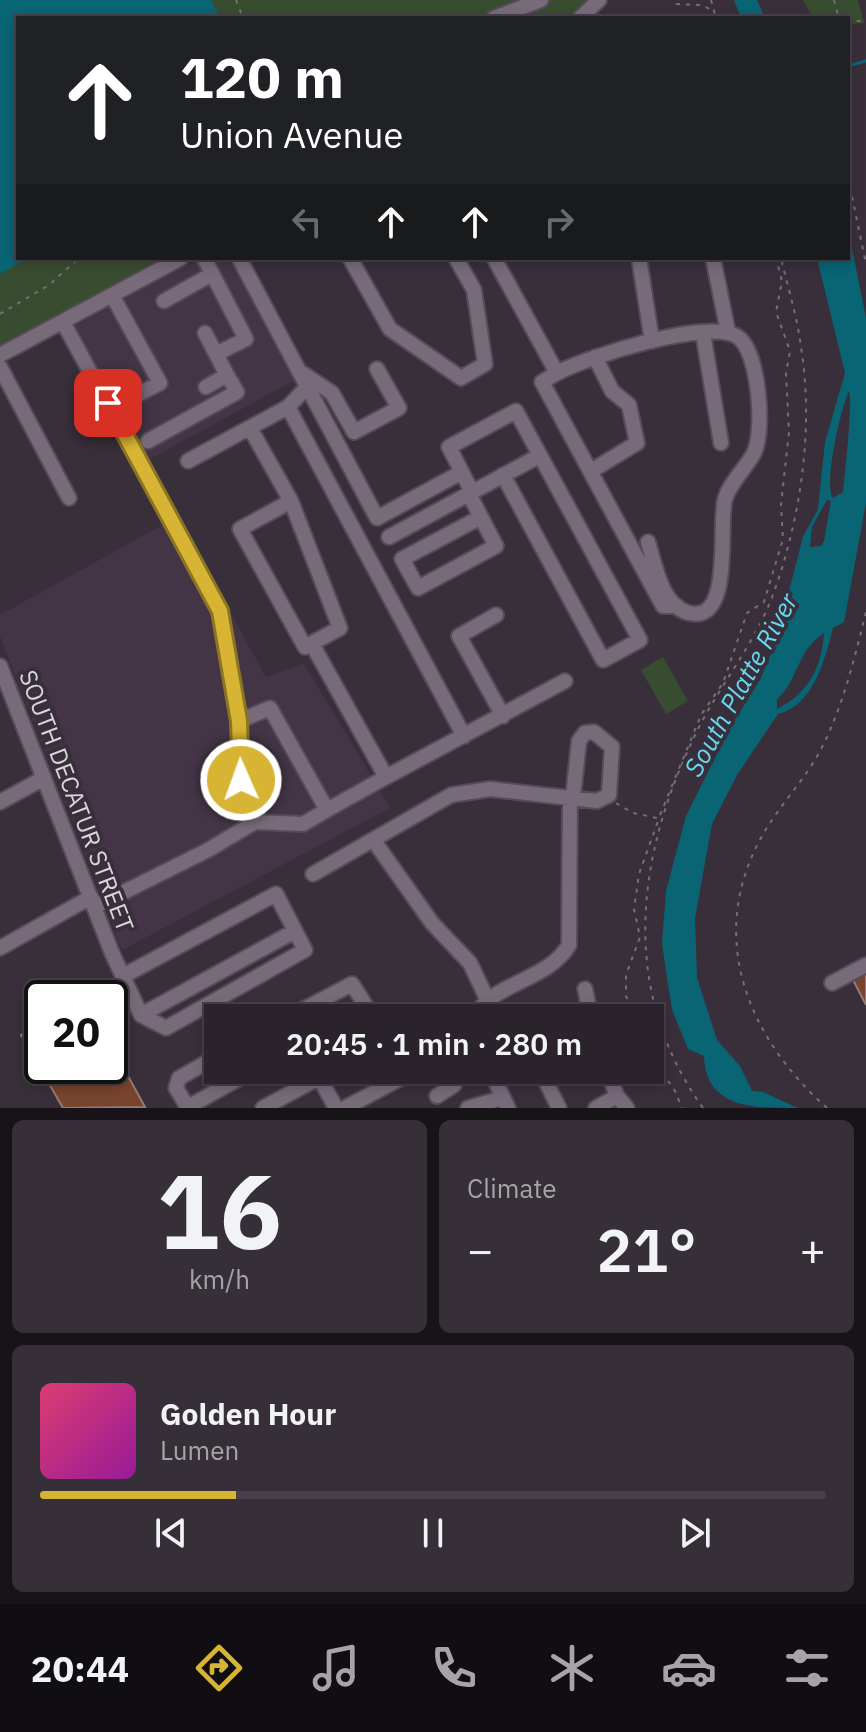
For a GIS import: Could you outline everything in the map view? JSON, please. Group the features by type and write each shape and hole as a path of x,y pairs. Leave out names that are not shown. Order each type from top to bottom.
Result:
{"street":[{"path":"499,16 541,0"},
{"path":"582,16 599,0"},
{"path":"0,355 177,260"},
{"path":"205,260 246,339 216,354"},
{"path":"240,260 377,518 418,588 496,546 449,447 516,411 640,640 603,660 503,475"},
{"path":"351,260 390,329 461,378 485,364 474,290 457,260"},
{"path":"495,260 557,373"},
{"path":"713,260 728,332"},
{"path":"638,263 652,341"},
{"path":"164,301 212,274"},
{"path":"112,295 160,383 129,399"},
{"path":"63,322 220,611 239,721 241,780 255,822"},
{"path":"648,542 661,584 677,606 689,613 704,612 713,606 719,589 725,498 755,450 759,420 753,357 740,339 728,332 652,341 595,357 542,382 663,606 677,606"},
{"path":"148,441 237,392 205,333"},
{"path":"703,333 721,443"},
{"path":"591,471 637,443 629,405 612,391 595,357"},
{"path":"0,367 69,498"},
{"path":"299,371 332,393 354,432 399,408 377,369"},
{"path":"206,387 227,375"},
{"path":"188,461 288,407 307,387"},
{"path":"288,407 464,736"},
{"path":"250,428 291,501 340,628 305,647 240,529 291,501"},
{"path":"389,537 539,456"},
{"path":"377,518 462,472"},
{"path":"402,559 481,517"},
{"path":"496,615 459,636 503,716"},
{"path":"312,644 386,777"},
{"name":"SOUTH DECATUR STREET","path":"0,666 112,953 141,1015"},
{"path":"0,948 92,902 208,850 255,822 303,824 565,681"},
{"path":"239,721 270,708 327,810"},
{"path":"313,874 451,795 490,789 571,797 597,801 609,795 612,747 594,732 585,733 579,741 571,797 569,945 555,964 486,1004"},
{"path":"0,802 44,778"},
{"path":"374,841 432,923 470,963 488,1001"},
{"path":"123,976 276,894 305,950 166,1028 141,1015"},
{"path":"141,1015 295,931"},
{"path":"832,983 866,965"},
{"path":"314,1004 352,984 365,1004"},
{"path":"585,989 588,1004"},
{"path":"204,1064 179,1078 176,1088 188,1108 230,1084"},
{"path":"263,1108 301,1084"},
{"path":"323,1084 336,1108"},
{"path":"345,1108 390,1084"},
{"path":"437,1096 453,1084"},
{"path":"468,1108 505,1103 496,1084"},
{"path":"547,1084 559,1108"},
{"path":"596,1108 622,1102"}],"path":[{"path":"711,0 715,16"},
{"path":"676,4 701,5 714,11"},
{"path":"850,187 866,264"},
{"path":"0,314 49,285 77,260"},
{"path":"660,815 692,733 723,683 747,613 764,602 783,539 781,505 789,432 786,373 790,351 776,312 782,281 779,260"},
{"path":"703,1108 668,1048 647,974 643,937 646,890 663,820 697,731 758,631 774,592 792,532 801,468 804,386 802,350 780,260"},
{"path":"827,1108 803,1084 753,1012 742,987 737,963 736,917 743,881 762,836 808,771 832,725 866,612"},
{"path":"609,795 633,813 663,820"},
{"path":"629,1004 626,975 640,937 634,909 639,874 658,821"},
{"path":"664,1076 682,1108"}],"shaded area":[{"path":"196,260 233,260 297,379 146,461 73,327"},
{"path":"177,517 266,677 304,664 390,808 122,950 0,636 0,615"}],"green space":[{"path":"0,0 599,0 581,16 16,16 16,260 177,260 0,355"},
{"path":"803,0 858,0 864,23 850,24 850,16 812,16"},
{"path":"663,657 688,701 666,714 641,670"}],"water":[{"path":"0,0 211,0 219,16 16,16 16,260 24,260 0,274"},
{"path":"734,0 757,0 764,16 740,16"},
{"path":"850,238 866,318 866,503 844,622 833,628 822,666 809,691 801,701 778,714 737,775 712,824 695,918 697,978 717,1040 740,1066 752,1091 763,1092 798,1108 764,1107 734,1102 722,1095 707,1073 704,1056 688,1049 672,1010 662,944 666,891 686,816 731,726 760,680 776,641 803,537 818,509 825,442 845,373 817,260 850,260","holes":["849,391 843,492 833,498 830,491 832,463","827,500 831,501 824,541 821,546 810,547 812,527","824,633 820,657 811,678 797,696 777,709 777,699 790,683 808,648"]}],"building":[{"path":"866,973 866,1005 853,980"},
{"path":"128,1076 145,1107 63,1108 49,1084 128,1084"}],"waterway":[{"path":"850,65 866,61"}],"route":[{"path":"108,403 220,611 239,721 241,780"}],"water label":[{"name":"South Platte River","path":"741,685"}]}
